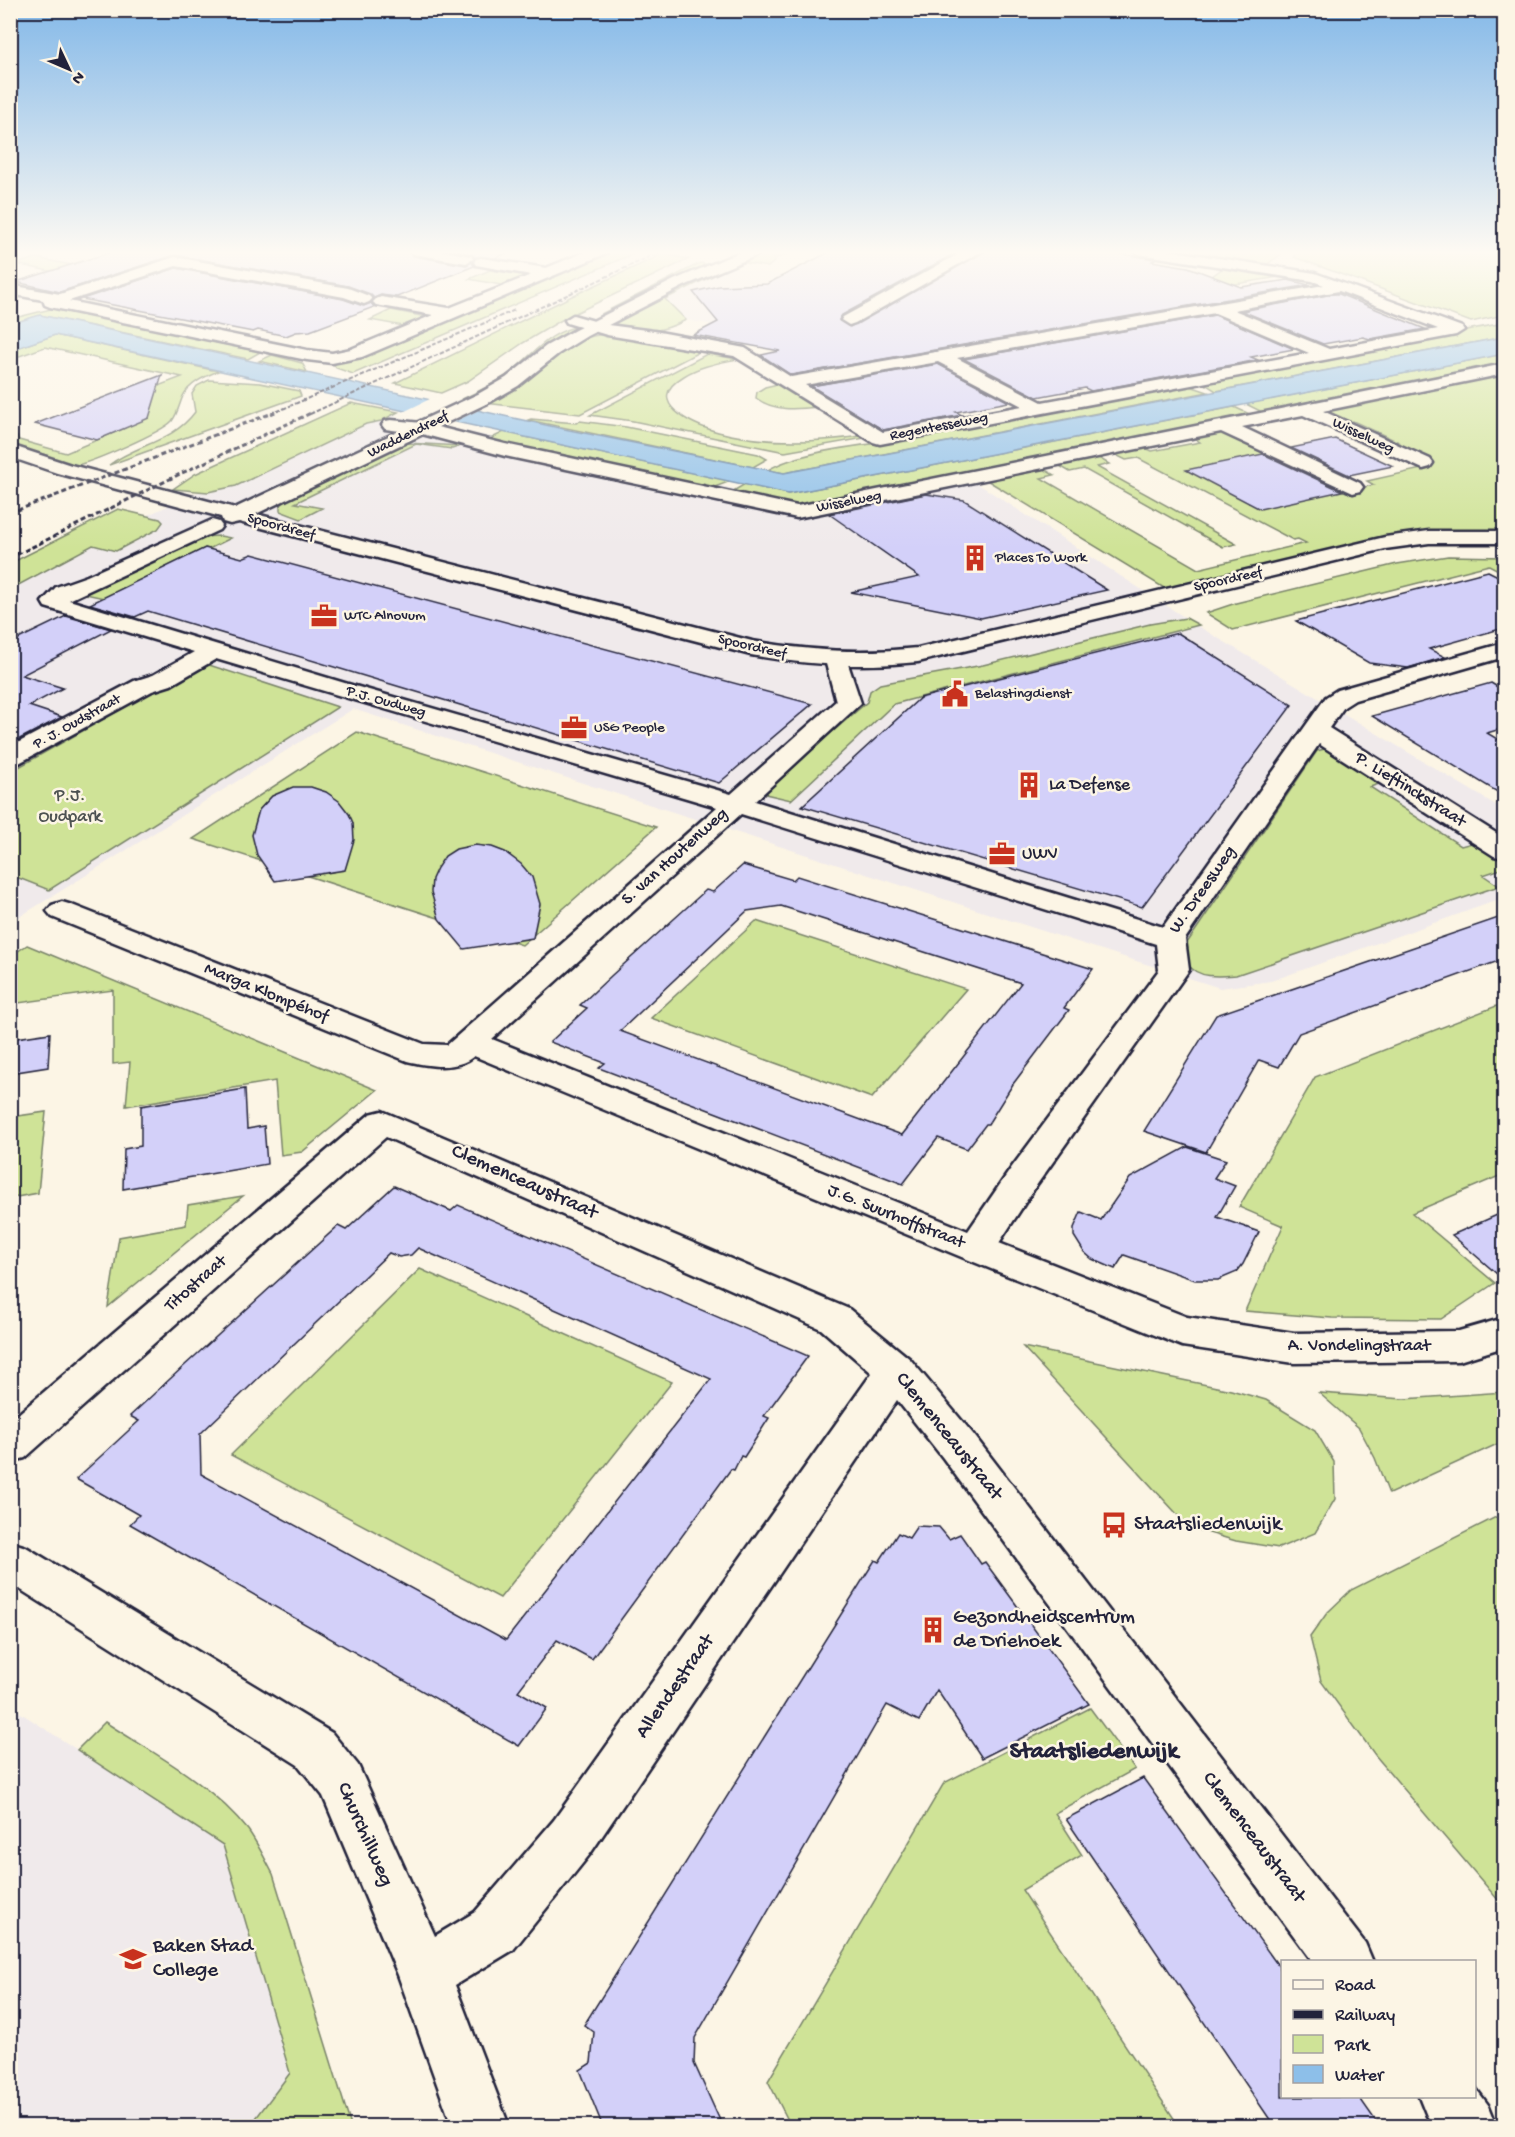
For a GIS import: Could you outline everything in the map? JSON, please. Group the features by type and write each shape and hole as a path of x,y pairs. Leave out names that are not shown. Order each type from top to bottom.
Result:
{"street":[{"path":"278,350 332,358 364,350"},
{"name":"Waddendreef","path":"213,517 414,426 484,398 512,382 553,350"},
{"name":"Regentesseweg","path":"726,350 739,352 880,438 1343,350"},
{"path":"790,382 986,350"},
{"path":"1316,350 1324,353"},
{"path":"942,357 1040,408"},
{"name":"Wisselweg","path":"414,426 439,441 475,443 797,512 1504,369"},
{"name":"Waddendreef","path":"213,517 237,514 294,490 414,426 498,370"},
{"name":"Wisselweg","path":"1304,409 1423,464"},
{"path":"1224,426 1353,487"},
{"name":"Spoordreef","path":"10,451 213,517 507,603 777,672 805,676 884,659 918,655 1409,539 1460,536 1504,537"},
{"name":"Spoordreef","path":"25,476 187,519 213,517"},
{"name":"Spoordreef","path":"237,514 839,669 912,674 1415,554 1449,551 1504,552"},
{"path":"64,592 95,581 213,517"},
{"path":"64,592 66,584 187,519"},
{"name":"P.J. Oudweg","path":"64,592 53,602 734,803"},
{"name":"P. J. Oudstraat","path":"10,758 143,686 162,680 208,649"},
{"name":"W. Dreesweg","path":"734,803 1170,939 1335,702 1346,695 1471,659 1500,661"},
{"name":"S. van Houtenweg","path":"469,1042 734,803 849,703 839,669"},
{"name":"P. Lieftinckstraat","path":"1315,730 1504,849"},
{"name":"Marga Klompéhof","path":"62,911 419,1054 439,1056 456,1054 469,1042"},
{"name":"J.G. Suurhoffstraat","path":"469,1042 977,1250 989,1226 1025,1174 1174,970 1170,939"},
{"name":"Clemenceaustraat","path":"382,1122 835,1318 896,1370 998,1497 1345,1960"},
{"name":"Titostraat","path":"10,1446 382,1122"},
{"name":"A. Vondelingstraat","path":"977,1250 1182,1330 1193,1332 1294,1348 1459,1346 1504,1334"},
{"name":"Allendestraat","path":"424,1973 494,1931 572,1837 896,1370"},
{"name":"Churchillweg","path":"10,1560 315,1749 341,1781 424,1973 480,2127"},
{"path":"1448,2098 1469,2127"}],"shaded area":[{"path":"375,412 786,500 955,469 1198,626 1504,810 1504,898 1271,981 1220,988 353,709 11,922 11,577"},
{"name":"Baken Stad College","path":"10,1706 223,1845 305,2126 11,2126"}],"green space":[{"path":"12,350 37,350 11,359"},
{"path":"57,350 121,350 220,370 199,380 186,391 174,418 166,426 96,459 76,465 61,464 11,443 10,426 19,440 66,453 125,428 153,404 153,397 142,392 182,377"},
{"path":"204,350 249,350 260,352 248,359"},
{"path":"362,350 410,350 353,374 336,368 334,365 339,359"},
{"path":"463,350 513,350 468,381 441,393 395,383"},
{"path":"536,350 549,350 486,391 462,399 487,387"},
{"path":"565,350 687,350 699,352 580,414 485,403 527,380"},
{"path":"1361,350 1436,350 1216,391 1199,380"},
{"path":"707,354 737,359 710,365 684,376 672,386 668,395 669,403 676,411 696,424 718,432 753,439 789,441 861,436 865,438 785,452 633,421 590,415"},
{"path":"1504,354 1504,366 1266,414 1246,404"},
{"path":"272,355 302,363 307,372 259,361"},
{"path":"1504,371 1504,533 1457,531 1164,588 985,479 1042,468 1054,475 1041,478 1198,569 1306,543 1298,539 1293,540 1138,458 1126,460 1112,453 1143,447 1152,451 1200,442 1193,437 1224,430 1350,490 1374,485 1367,481 1426,468 1389,445 1399,442 1353,421 1341,423 1319,409"},
{"path":"209,380 260,383 299,391 301,396 109,465 166,436 186,422 195,412 192,394 197,386"},
{"path":"782,383 820,407 778,408 756,398 757,392 765,387"},
{"path":"1187,385 1208,392 784,473 768,470 782,463 817,453 912,440 906,435"},
{"path":"351,403 398,412 381,421 366,424 236,486 208,492 173,489 195,474"},
{"path":"1234,407 1254,416 798,507 730,493 745,484 788,494"},
{"path":"528,420 576,423 580,421 626,427 758,454 767,459 753,467"},
{"path":"506,431 731,481 707,490 486,441"},
{"path":"407,443 461,446 452,449 416,444 295,503 322,508 301,519 280,511 280,506 286,500 392,447"},
{"path":"1097,457 1109,464 1097,467 1236,544 1223,547 1084,469 1070,472 1058,465"},
{"path":"118,509 160,519 163,522 158,529 116,551 93,545 11,589 11,563"},
{"path":"198,537 231,538 209,549 205,548 104,598 81,593"},
{"path":"1448,556 1504,557 1504,573 1489,565 1233,630 1206,613 1236,603 1397,564"},
{"path":"1186,618 1199,625 894,704 791,800 761,793 867,702 870,691 880,684 983,665 1150,624"},
{"name":"P.J. Oudpark","path":"203,663 338,707 49,890 11,875 10,772"},
{"path":"357,732 656,827 522,945 193,839"},
{"path":"1328,748 1385,782 1370,787 1461,846 1479,841 1504,855 1504,868 1483,875 1499,886 1236,975 1211,976 1198,973 1188,963 1185,946 1317,751"},
{"path":"756,921 966,989 872,1098 651,1018"},
{"path":"27,945 377,1090 302,1152 281,1155 275,1081 126,1106 130,1062 113,1064 113,990 11,1004 11,956"},
{"path":"1504,1003 1504,1174 1412,1213 1495,1283 1441,1319 1332,1318 1245,1311 1283,1226 1239,1207 1315,1077"},
{"path":"46,1112 38,1193 11,1198 11,1117"},
{"path":"243,1196 108,1307 119,1237 186,1225 188,1205"},
{"path":"420,1269 672,1382 500,1598 231,1455"},
{"path":"1023,1347 1231,1390 1266,1400 1315,1430 1334,1462 1335,1499 1315,1533 1279,1548 1236,1541 1189,1527"},
{"path":"1504,1392 1504,1441 1389,1494 1375,1458 1359,1428 1319,1393 1404,1399"},
{"path":"1504,1513 1504,1907 1375,1755 1321,1681 1310,1637 1327,1613 1351,1590"},
{"path":"1090,1708 1135,1769 1055,1813 1082,1855 1022,1890 1179,2126 791,2126 768,2081 944,1783"},
{"path":"105,1722 162,1758 217,1798 233,1813 255,1841 273,1874 351,2126 250,2126 290,2073 223,1845 77,1750"}],"water":[{"path":"123,350 200,350 564,429 784,473 1437,350 1504,350 1504,354 788,494"}],"pier":[{"path":"434,397 483,408 452,423 401,413"}],"building":[{"path":"773,350 936,350 791,375 761,355 780,351"},
{"path":"1017,350 1290,350 1251,357 1258,360 1091,391 1085,388 1037,397 964,359"},
{"path":"938,364 1009,402 956,412 962,415 883,430 811,386"},
{"path":"162,375 149,418 97,440 35,424"},
{"path":"1335,439 1393,466 1349,475 1291,448"},
{"path":"1263,454 1342,491 1260,509 1186,470"},
{"name":"Places To Work","path":"926,494 964,500 1107,590 981,618 851,592 919,577 829,514"},
{"path":"205,548 242,558 252,554 812,704 719,783 148,611 135,617 90,604"},
{"path":"1488,571 1504,579 1504,628 1429,649 1445,657 1408,668 1369,663 1296,621"},
{"path":"66,616 111,629 22,675 63,688 29,706 62,717 10,744 10,643"},
{"name":"La Defense","path":"1178,633 1292,705 1142,907 802,806 920,698"},
{"path":"1491,683 1504,691 1504,728 1487,733 1504,743 1504,796 1372,716"},
{"path":"293,787 311,787 326,792 339,801 349,814 353,823 354,840 345,870 275,881 257,855 252,835 259,810 272,796"},
{"path":"475,845 492,847 505,852 521,864 532,877 540,904 533,938 464,949 439,919 431,892 432,879 437,868 445,856 456,849"},
{"path":"743,865 793,880 797,876 1093,969 1064,1008 1069,1010 1013,1084 988,1124 967,1149 938,1138 903,1184 599,1068 605,1063 550,1042 587,1008 580,1005 612,975 706,890 713,892","holes":["781,906 1021,983 902,1135 620,1031 747,911"]},
{"path":"1504,916 1504,959 1299,1033 1279,1067 1259,1060 1206,1152 1144,1131 1216,1015"},
{"path":"50,1033 48,1067 10,1073 10,1039"},
{"path":"245,1089 247,1129 264,1126 267,1164 123,1189 124,1149 141,1146 141,1106"},
{"path":"1187,1147 1226,1160 1214,1178 1235,1186 1217,1217 1259,1232 1237,1272 1218,1280 1195,1280 1124,1255 1115,1269 1092,1259 1084,1252 1074,1236 1074,1228 1081,1212 1101,1220 1130,1178"},
{"path":"394,1186 451,1211 458,1205 808,1356 764,1416 769,1418 744,1457 741,1456 734,1470 731,1469 592,1659 557,1640 518,1691 547,1708 519,1746 130,1524 139,1515 76,1479 139,1421 130,1416 184,1366 338,1226 346,1230","holes":["418,1248 711,1379 506,1640 201,1474 200,1434 389,1253 399,1257 411,1255"]},
{"path":"1504,1212 1504,1280 1452,1235"},
{"path":"917,1526 939,1527 949,1539 960,1534 981,1564 985,1562 1089,1704 982,1758 937,1690 919,1721 887,1705 695,2038 694,2063 723,2127 603,2127 580,2070 591,2063 594,2032 584,2025 875,1560 879,1562 898,1533 909,1538"},
{"path":"1143,1778 1281,1970 1281,2098 1360,2098 1380,2127 1275,2127 1066,1819"}],"railway":[{"path":"271,414 422,350"},
{"path":"310,414 449,350"},
{"path":"10,513 275,412"},
{"path":"10,558 182,473 313,412"}],"place":[{"name":"Places To Work","path":"975,558"},
{"name":"WTC Alnovum","path":"324,616"},
{"name":"Belastingdienst","path":"955,694"},
{"name":"USG People","path":"574,728"},
{"name":"La Defense","path":"1029,785"},
{"name":"UWV","path":"1002,854"},
{"name":"Staatsliedenwijk","path":"1114,1525"},
{"name":"Gezondheidscentrum de Driehoek","path":"933,1630"},
{"name":"Baken Stad College","path":"133,1959"}],"district":[{"name":"Staatsliedenwijk","path":"1094,1752"}]}
